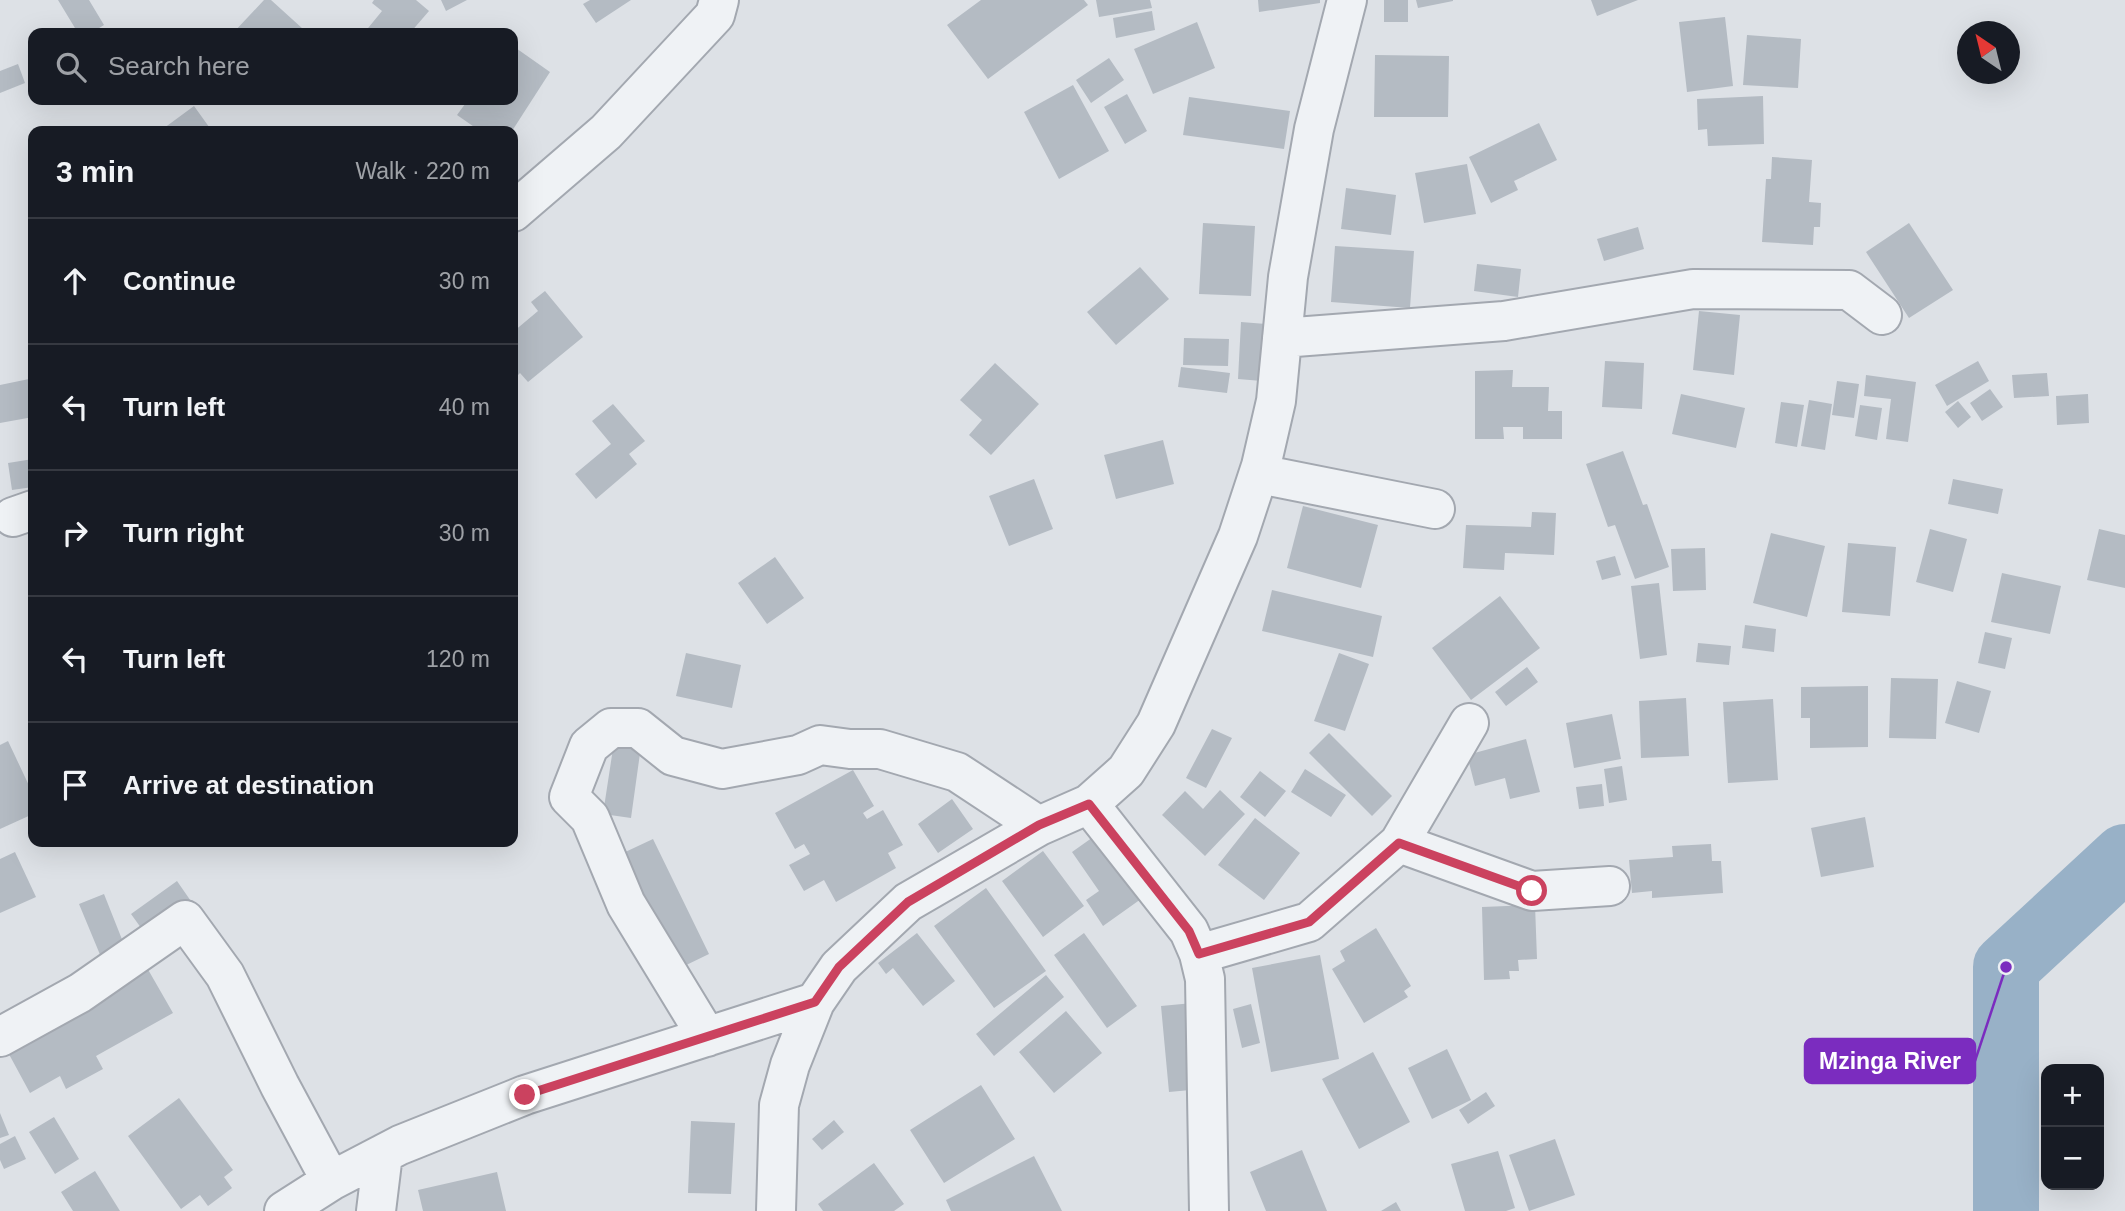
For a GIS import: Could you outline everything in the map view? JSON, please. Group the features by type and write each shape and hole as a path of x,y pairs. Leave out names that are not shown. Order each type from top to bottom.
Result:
{"street":[{"path":"518,208 606,132 715,15 719,0"},
{"path":"776,1211 779,1105 790,1065 815,1002 839,967 908,902 1039,825 1089,804 1126,771 1156,724 1238,536 1259,474 1276,401 1289,276 1314,129 1347,0"},
{"path":"1282,338 1504,321 1693,289 1849,290 1882,315"},
{"path":"1259,474 1435,509"},
{"path":"1199,954 1309,922 1399,843 1469,723"},
{"path":"707,1037 626,904 590,818 569,797 589,746 611,728 638,728 673,756 722,769 798,755 820,745 880,749 957,772 1039,825"},
{"path":"1089,804 1189,931 1199,954 1205,979 1209,1211"},
{"path":"1399,843 1532,891 1610,886"},
{"path":"0,1037 80,993 185,920 225,975 279,1087 331,1181"},
{"path":"284,1211 331,1181 383,1154 525,1095 764,1016 815,1002"},
{"path":"376,1211 383,1154"}],"building":[{"path":"58,0 89,0 104,25 99,28 75,28"},
{"path":"264,0 271,0 302,28 238,28"},
{"path":"374,0 416,0 429,11 414,28 368,28 382,11 372,3"},
{"path":"441,0 467,0 446,11"},
{"path":"590,0 631,0 596,23 583,4"},
{"path":"981,0 1084,0 1088,5 988,79 947,25"},
{"path":"1096,0 1150,0 1152,8 1099,17"},
{"path":"1258,0 1320,0 1320,3 1259,12"},
{"path":"1384,0 1408,0 1408,22 1384,22"},
{"path":"1416,0 1453,0 1453,1 1418,8"},
{"path":"1591,0 1638,0 1597,16"},
{"path":"1152,11 1155,30 1116,38 1113,18"},
{"path":"1725,17 1733,86 1687,92 1679,22"},
{"path":"1197,22 1215,68 1153,94 1134,49"},
{"path":"1747,35 1801,39 1798,88 1743,85"},
{"path":"518,50 550,72 515,126 473,126 457,115 464,105 518,105"},
{"path":"1375,55 1449,56 1448,117 1374,117"},
{"path":"1109,58 1124,80 1091,103 1076,80"},
{"path":"18,64 25,83 0,93 0,71"},
{"path":"1073,85 1109,151 1059,179 1024,112"},
{"path":"1127,94 1147,131 1125,144 1104,107"},
{"path":"1763,96 1764,144 1708,146 1707,129 1698,130 1697,99"},
{"path":"1189,97 1290,111 1284,149 1183,135"},
{"path":"194,106 208,126 167,126"},
{"path":"1539,123 1557,160 1514,181 1518,190 1491,203 1469,157"},
{"path":"1772,157 1812,160 1809,202 1821,203 1820,227 1814,227 1813,245 1762,242 1766,179 1771,179"},
{"path":"1467,164 1476,214 1424,223 1415,173"},
{"path":"1346,188 1396,195 1391,235 1341,229"},
{"path":"1203,223 1255,226 1251,296 1199,294"},
{"path":"1909,223 1953,290 1909,318 1866,252"},
{"path":"1638,227 1644,249 1604,261 1597,239"},
{"path":"1335,246 1414,251 1410,308 1331,302"},
{"path":"1477,264 1521,269 1518,297 1474,291"},
{"path":"1140,267 1169,299 1116,345 1087,312"},
{"path":"545,291 583,337 528,382 520,373 518,375 518,328 538,311 531,302"},
{"path":"1699,311 1740,315 1734,375 1693,370"},
{"path":"1241,322 1266,324 1262,381 1238,379"},
{"path":"1184,338 1229,339 1228,366 1183,365"},
{"path":"1605,361 1644,363 1642,409 1602,407"},
{"path":"1978,361 1989,381 1947,406 1935,385"},
{"path":"995,363 1039,404 991,455 969,435 982,420 960,400"},
{"path":"1181,367 1230,373 1227,393 1178,387"},
{"path":"1513,370 1512,387 1549,387 1548,411 1562,411 1562,439 1523,439 1523,427 1503,427 1504,439 1475,439 1475,371"},
{"path":"2047,373 2049,396 2014,398 2012,375"},
{"path":"1866,375 1916,382 1908,442 1886,439 1891,399 1864,396"},
{"path":"28,379 28,418 0,423 0,385"},
{"path":"1837,381 1859,384 1854,418 1832,415"},
{"path":"1990,389 2003,407 1982,421 1970,403"},
{"path":"1681,394 1745,408 1736,448 1672,434"},
{"path":"2088,394 2089,423 2057,425 2056,396"},
{"path":"1809,400 1832,404 1825,450 1801,446"},
{"path":"1958,401 1971,417 1958,428 1945,412"},
{"path":"1781,402 1804,405 1797,447 1775,443"},
{"path":"613,404 645,441 629,454 637,464 596,499 575,474 611,444 592,421"},
{"path":"1860,405 1882,408 1877,440 1855,436"},
{"path":"1163,440 1174,484 1116,499 1104,455"},
{"path":"1623,451 1643,505 1647,504 1669,567 1635,579 1615,525 1608,527 1586,464"},
{"path":"28,460 28,488 12,490 8,463"},
{"path":"1034,479 1053,529 1009,546 989,496"},
{"path":"1953,479 2003,489 1998,514 1948,504"},
{"path":"1303,506 1378,525 1361,588 1287,568"},
{"path":"1532,512 1556,513 1554,555 1505,553 1504,570 1463,568 1466,525 1531,527"},
{"path":"1930,529 1967,539 1953,592 1916,582"},
{"path":"2099,529 2125,535 2125,588 2087,580"},
{"path":"1771,533 1825,546 1807,617 1753,603"},
{"path":"1848,543 1896,547 1890,616 1842,612"},
{"path":"1705,548 1706,590 1673,591 1671,549"},
{"path":"1615,556 1621,575 1602,580 1596,561"},
{"path":"775,557 804,598 767,624 738,583"},
{"path":"2002,573 2061,586 2050,634 1991,622"},
{"path":"1659,583 1667,655 1640,659 1631,586"},
{"path":"1272,590 1382,616 1373,657 1262,631"},
{"path":"1500,596 1540,648 1471,700 1432,648"},
{"path":"1745,625 1776,629 1774,652 1742,648"},
{"path":"1985,632 2012,638 2005,669 1978,663"},
{"path":"1698,643 1731,646 1729,665 1696,662"},
{"path":"686,653 741,665 732,708 676,696"},
{"path":"1339,653 1369,664 1345,731 1314,721"},
{"path":"1527,667 1538,682 1506,706 1495,692"},
{"path":"1891,678 1938,679 1936,739 1889,738"},
{"path":"1957,681 1991,691 1979,733 1945,723"},
{"path":"1868,686 1868,747 1810,748 1810,718 1801,718 1801,687"},
{"path":"1686,698 1689,756 1641,758 1639,701"},
{"path":"1773,699 1778,780 1728,783 1723,702"},
{"path":"1612,714 1621,759 1574,768 1566,723"},
{"path":"1212,729 1232,738 1206,788 1186,778"},
{"path":"1329,733 1392,796 1372,816 1309,753"},
{"path":"1526,739 1540,792 1510,799 1505,778 1475,786 1467,755"},
{"path":"8,741 28,783 28,816 0,829 0,745"},
{"path":"614,742 641,746 631,818 603,814"},
{"path":"1622,766 1627,800 1609,803 1604,769"},
{"path":"1305,769 1346,795 1331,817 1291,792"},
{"path":"853,770 874,806 863,813 867,819 883,810 903,845 888,853 896,868 836,902 824,880 804,891 789,865 810,854 804,844 795,849 775,813"},
{"path":"1260,771 1286,791 1265,817 1240,797"},
{"path":"1602,784 1604,806 1579,809 1576,787"},
{"path":"1220,790 1245,814 1205,856 1162,815 1185,791 1203,809"},
{"path":"952,799 973,829 938,853 918,824"},
{"path":"1865,817 1874,867 1821,877 1811,828"},
{"path":"1255,818 1300,853 1264,900 1218,865"},
{"path":"1096,835 1141,899 1103,926 1086,900 1099,891 1072,852"},
{"path":"653,839 709,954 678,969 621,854"},
{"path":"1711,844 1712,861 1721,861 1723,893 1652,898 1652,891 1632,893 1629,860 1673,857 1672,846"},
{"path":"1043,851 1084,906 1043,937 1002,881"},
{"path":"15,852 36,897 0,913 0,859"},
{"path":"177,881 195,907 149,939 131,914"},
{"path":"986,888 1046,971 994,1008 934,926"},
{"path":"104,894 125,947 101,957 79,904"},
{"path":"1535,905 1537,959 1518,960 1519,971 1509,971 1510,979 1484,980 1482,907"},
{"path":"1376,928 1411,986 1404,991 1408,997 1364,1023 1332,969 1345,961 1340,951"},
{"path":"917,933 955,981 923,1006 893,968 886,974 878,963"},
{"path":"1084,933 1137,1006 1107,1028 1054,955"},
{"path":"1320,955 1339,1059 1271,1072 1252,968"},
{"path":"146,966 173,1013 96,1056 103,1069 66,1089 60,1076 30,1093 4,1045"},
{"path":"1046,975 1064,997 994,1056 976,1034"},
{"path":"1193,1003 1201,1089 1169,1092 1161,1006"},
{"path":"1251,1004 1260,1043 1242,1048 1233,1009"},
{"path":"1066,1011 1102,1053 1054,1093 1019,1052"},
{"path":"1447,1049 1471,1100 1432,1119 1408,1068"},
{"path":"1373,1052 1410,1122 1359,1149 1322,1079"},
{"path":"981,1085 1015,1139 944,1183 910,1130"},
{"path":"1486,1092 1495,1106 1468,1124 1459,1110"},
{"path":"179,1098 233,1170 224,1177 232,1188 208,1206 200,1195 181,1209 128,1136"},
{"path":"0,1113 9,1135 0,1138"},
{"path":"54,1117 79,1159 55,1174 29,1132"},
{"path":"834,1120 844,1132 822,1150 812,1139"},
{"path":"691,1121 735,1123 731,1194 688,1193"},
{"path":"15,1136 26,1159 4,1169 0,1160 0,1144"},
{"path":"1555,1139 1575,1195 1529,1211 1509,1155"},
{"path":"1302,1150 1327,1211 1266,1211 1250,1172"},
{"path":"1498,1151 1515,1208 1506,1211 1465,1211 1451,1164"},
{"path":"1034,1156 1062,1211 951,1211 946,1200"},
{"path":"874,1163 904,1204 894,1211 823,1211 818,1204"},
{"path":"95,1171 120,1211 73,1211 61,1192"},
{"path":"497,1172 506,1211 423,1211 418,1190"},
{"path":"1396,1202 1401,1211 1381,1211"}],"waterway":[{"path":"2006,1211 2006,967 2125,857"}],"place":[{"name":"Mzinga River","path":"2006,967"}],"route":[{"path":"525,1095 764,1016 815,1002 839,967 908,902 1039,825 1089,804 1189,931 1199,954 1309,922 1399,843 1532,891"}]}
